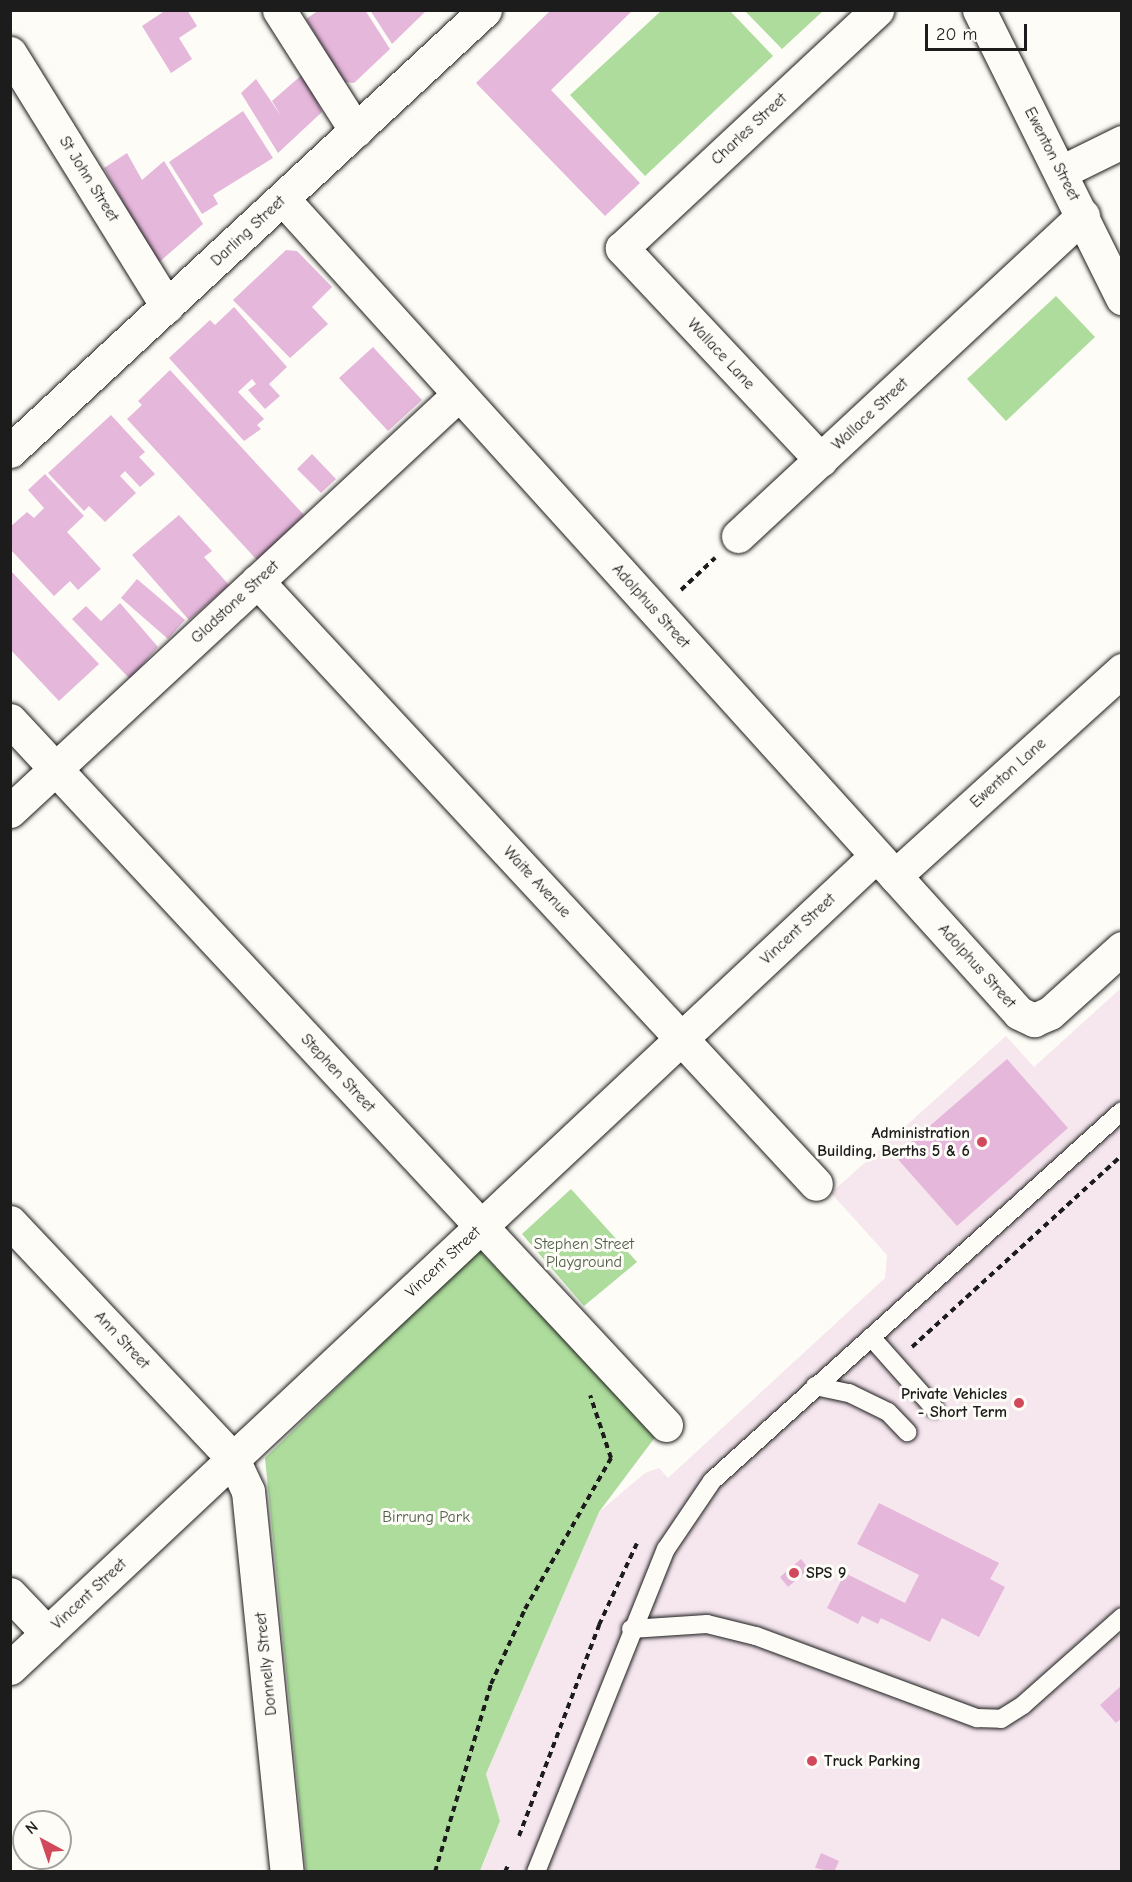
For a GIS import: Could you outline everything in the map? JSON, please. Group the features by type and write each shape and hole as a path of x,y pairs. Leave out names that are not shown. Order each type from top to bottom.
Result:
{"street":[{"path":"279,10 356,131"},
{"name":"Darling Street","path":"10,451 485,10"},
{"name":"Charles Street","path":"622,248 877,10"},
{"name":"Ewenton Street","path":"979,10 1083,215 1122,298"},
{"name":"St John Street","path":"10,53 167,306"},
{"path":"1061,172 1122,142"},
{"name":"Adolphus Street","path":"282,199 1019,1013 1034,1020 1050,1013 1122,948"},
{"name":"Wallace Street","path":"738,536 1083,215"},
{"name":"Wallace Lane","path":"622,248 821,460"},
{"name":"Gladstone Street","path":"10,811 459,393"},
{"name":"Waite Avenue","path":"257,581 816,1184"},
{"name":"Ewenton Lane","path":"886,866 1122,670"},
{"name":"Stephen Street","path":"10,720 666,1425"},
{"name":"Vincent Street","path":"10,1668 682,1038 886,866"},
{"name":"Ann Street","path":"10,1222 233,1459"},
{"name":"Donnelly Street","path":"233,1459 248,1491 287,1872"},
{"path":"10,1594 47,1633"}],"lane":[{"path":"536,1872 631,1629 666,1549 712,1481 1122,1111"},
{"path":"871,1337 934,1407"},
{"path":"815,1386 849,1393 888,1412 908,1432"},
{"path":"631,1629 707,1624 756,1636 977,1718 1000,1719 1023,1706 1122,1617"}],"path":[{"path":"657,613 738,536"},
{"path":"894,1363 1122,1155"},
{"path":"435,1872 491,1684 525,1609 611,1458 588,1390"},
{"path":"514,1849 598,1624 639,1539 666,1549"},
{"path":"506,1872 510,1860"}],"shaded area":[{"path":"1121,988 1121,1871 480,1872 500,1821 486,1774 599,1512 645,1473 659,1468 668,1478 885,1278 887,1255 831,1193 1006,1036 1034,1067"}],"green space":[{"path":"661,11 730,11 773,56 645,176 570,95"},
{"path":"745,11 823,11 782,49"},
{"path":"1056,296 1095,337 1006,421 967,379"},
{"name":"Stephen Street Playground","path":"571,1189 637,1262 584,1306 522,1234"},
{"name":"Birrung Park","path":"478,1249 656,1436 599,1512 486,1774 500,1821 480,1871 306,1871 265,1458"}],"building":[{"path":"166,10 187,10 197,26 179,38 192,59 171,73 142,26"},
{"path":"319,10 365,10 390,49 354,83 344,82 306,19"},
{"path":"370,10 427,10 392,44"},
{"path":"551,10 633,10 551,90 640,183 605,216 476,83"},
{"path":"304,73 322,112 278,153 241,93 256,79 281,116 272,101"},
{"path":"243,111 273,158 213,195 218,204 202,214 169,162"},
{"path":"127,153 142,180 164,161 203,224 157,264 104,168"},
{"path":"286,250 297,251 332,287 312,307 328,324 290,358 233,300"},
{"path":"234,307 287,367 269,384 280,396 265,409 248,390 256,384 252,379 238,392 264,419 257,425 261,429 244,441 169,358 210,320 215,325"},
{"path":"373,347 422,400 388,431 339,378"},
{"path":"170,370 304,515 257,560 127,419 142,405 138,401"},
{"path":"111,415 145,452 139,457 155,474 140,487 125,471 120,476 136,493 105,522 89,506 84,511 48,473"},
{"path":"312,454 336,479 321,493 297,469"},
{"path":"45,474 84,516 67,532 101,569 78,590 70,581 54,596 10,549 10,527 27,512 34,518 44,508 28,490"},
{"path":"179,515 212,551 204,557 229,585 189,620 132,555"},
{"path":"10,570 99,664 59,701 10,649"},
{"path":"137,579 185,620 168,639 121,598"},
{"path":"120,603 158,647 130,679 72,619 86,606 101,621"},
{"name":"Administration Building, Berths 5 & 6","path":"1007,1059 1068,1128 957,1226 895,1156"},
{"path":"879,1503 999,1563 990,1579 1005,1587 979,1637 942,1618 930,1642 881,1618 878,1624 862,1616 858,1624 827,1608 845,1573 905,1603 919,1575 857,1544"},
{"name":"SPS 9","path":"801,1559 809,1569 788,1587 780,1577"},
{"path":"1122,1685 1122,1718 1116,1723 1100,1705"},
{"path":"821,1853 839,1861 834,1872 815,1868"}],"place":[{"name":"Administration Building, Berths 5 & 6","path":"982,1142"},
{"name":"Private Vehicles - Short Term","path":"1019,1403"},
{"name":"SPS 9","path":"794,1573"},
{"name":"Truck Parking","path":"812,1761"}]}
